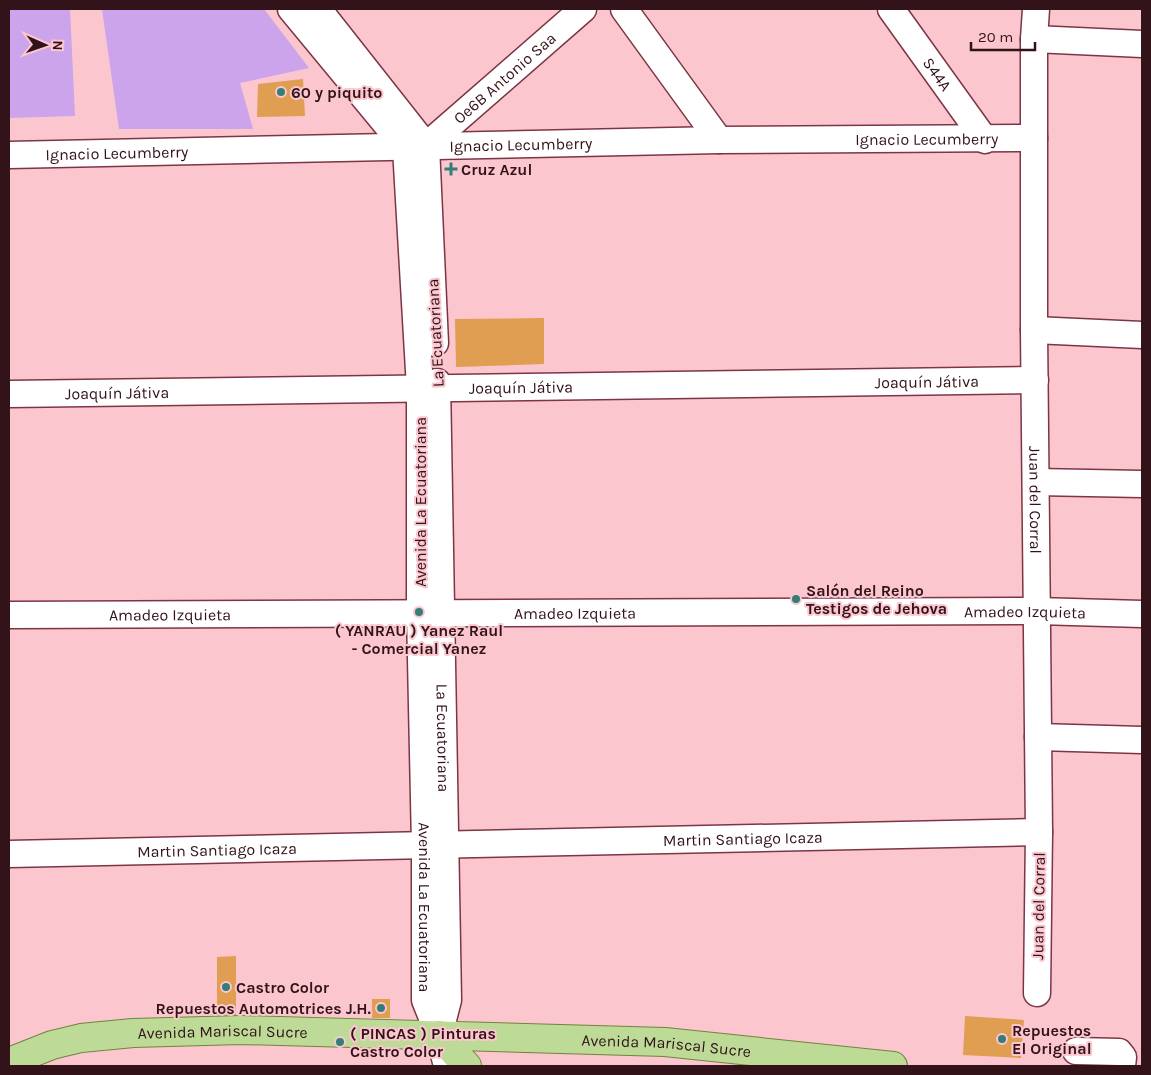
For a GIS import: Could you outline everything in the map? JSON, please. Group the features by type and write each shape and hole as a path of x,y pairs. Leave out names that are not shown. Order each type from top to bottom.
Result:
{"main road":[{"name":"Avenida Mariscal Sucre","path":"9,1062 52,1045 81,1038 133,1033 241,1030 665,1042 893,1066"},
{"path":"439,1035 467,1066"}],"street":[{"path":"291,9 416,147"},
{"path":"318,9 416,147"},
{"name":"Oe6B Antonio Saa","path":"416,147 583,9"},
{"path":"624,9 719,140"},
{"name":"S44A","path":"891,9 985,140"},
{"name":"Juan del Corral","path":"1036,9 1034,39 1034,330 1040,832 1037,993"},
{"path":"1034,39 1142,44"},
{"name":"Ignacio Lecumberry","path":"9,155 719,140 985,140 1034,138"},
{"name":"La Ecuatoriana","path":"416,147 429,388 435,845"},
{"path":"1034,330 1142,335"},
{"name":"Joaquín Játiva","path":"9,394 1035,380"},
{"path":"1036,482 1142,484"},
{"name":"Amadeo Izquieta","path":"9,615 1037,611 1142,614"},
{"path":"1038,738 1142,740"},
{"name":"Martin Santiago Icaza","path":"9,854 1040,832"},
{"name":"Avenida La Ecuatoriana","path":"435,845 448,1000 439,1035 447,1066"},
{"path":"1076,1051 1119,1052 1123,1056 1122,1066"}],"shaded area":[{"path":"9,9 70,9 75,116 9,118"},
{"path":"102,9 264,9 309,68 240,83 253,129 119,129"}],"building":[{"name":"60 y piquito","path":"303,79 305,116 257,117 258,84"},
{"path":"544,318 544,364 456,367 455,319"},
{"name":"Castro Color","path":"236,956 236,1017 217,1017 217,957"},
{"name":"Repuestos Automotrices J.H.","path":"372,999 390,999 390,1018 372,1018"},
{"path":"965,1016 1024,1020 1021,1058 963,1055"}],"place":[{"name":"60 y piquito","path":"281,92"},
{"name":"Cruz Azul","path":"451,169"},
{"name":"Salón del Reino Testigos de Jehova","path":"796,599"},
{"name":"( YANRAU ) Yanez Raul - Comercial Yanez","path":"419,612"},
{"name":"Castro Color","path":"226,987"},
{"name":"Repuestos Automotrices J.H.","path":"381,1008"},
{"name":"Repuestos El Original","path":"1002,1039"},
{"name":"( PINCAS ) Pinturas Castro Color","path":"340,1042"}]}
